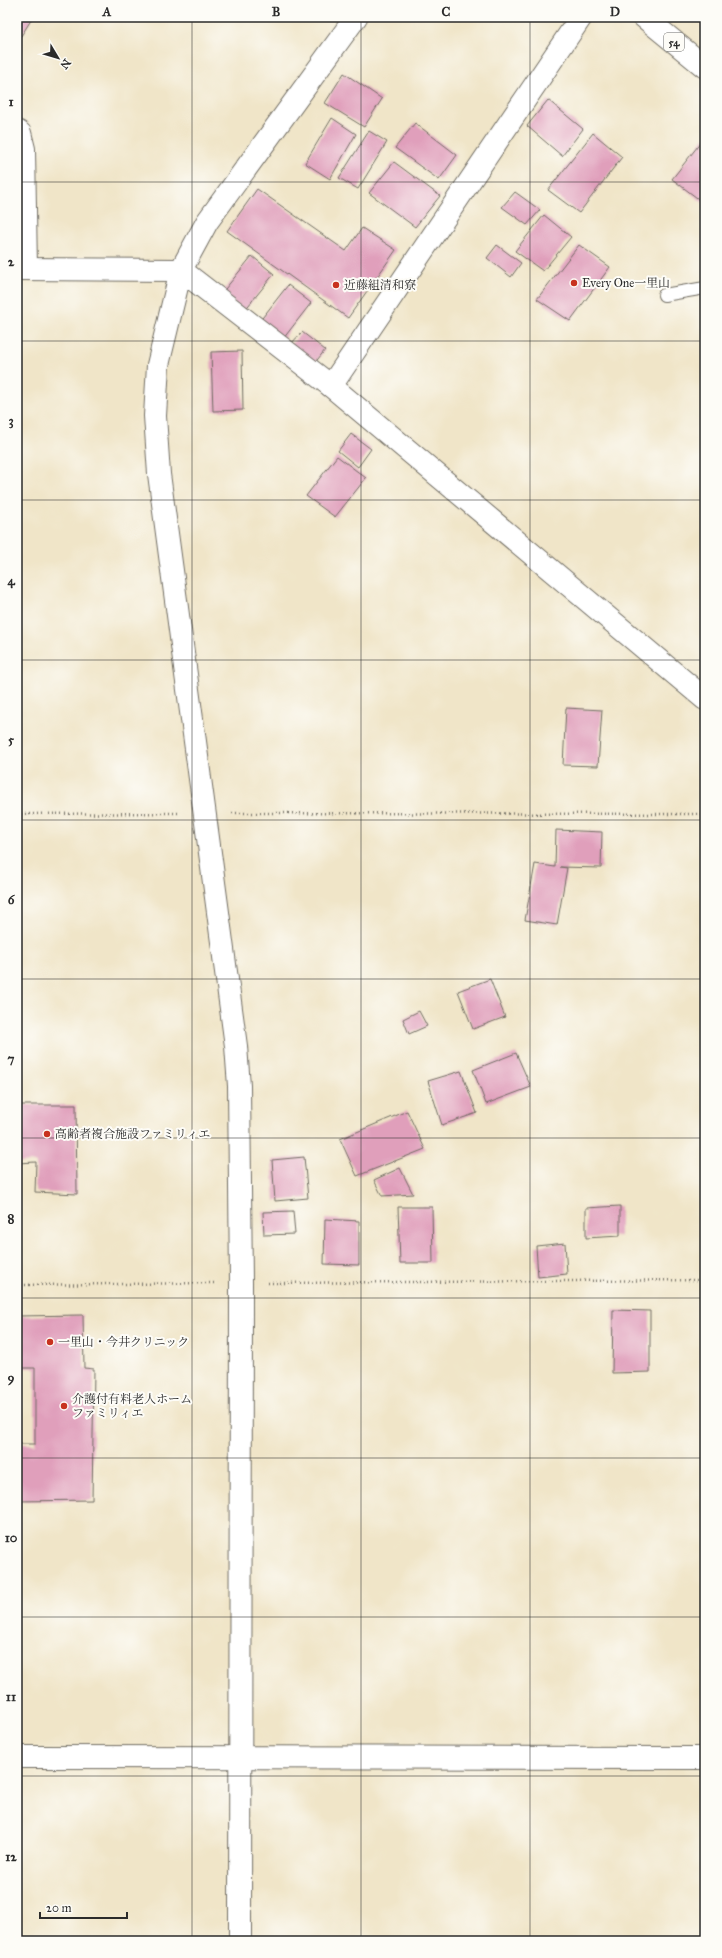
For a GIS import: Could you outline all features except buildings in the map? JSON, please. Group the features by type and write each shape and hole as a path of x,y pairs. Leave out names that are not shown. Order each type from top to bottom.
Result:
{"street":[{"path":"240,1941 239,1757 241,1283 239,1086 236,1046 206,814 159,474 155,416 158,365 181,270 208,222 356,17"},
{"path":"331,386 580,17"},
{"name":"54","path":"644,17 705,66"},
{"path":"17,131 20,133 24,149 22,269 181,270 331,386 705,699"},
{"path":"17,1757 705,1758"}],"lane":[{"path":"664,295 705,288"}],"path":[{"path":"17,814 705,814"},
{"path":"17,1285 705,1280"}],"place":[{"name":"Every One一里山","path":"574,283"},
{"name":"近藤組清和寮","path":"336,285"},
{"name":"高齢者複合施設ファミリィエ","path":"47,1134"},
{"name":"一里山・今井クリニック","path":"50,1342"},
{"name":"介護付有料老人ホーム ファミリィエ","path":"64,1406"}]}
